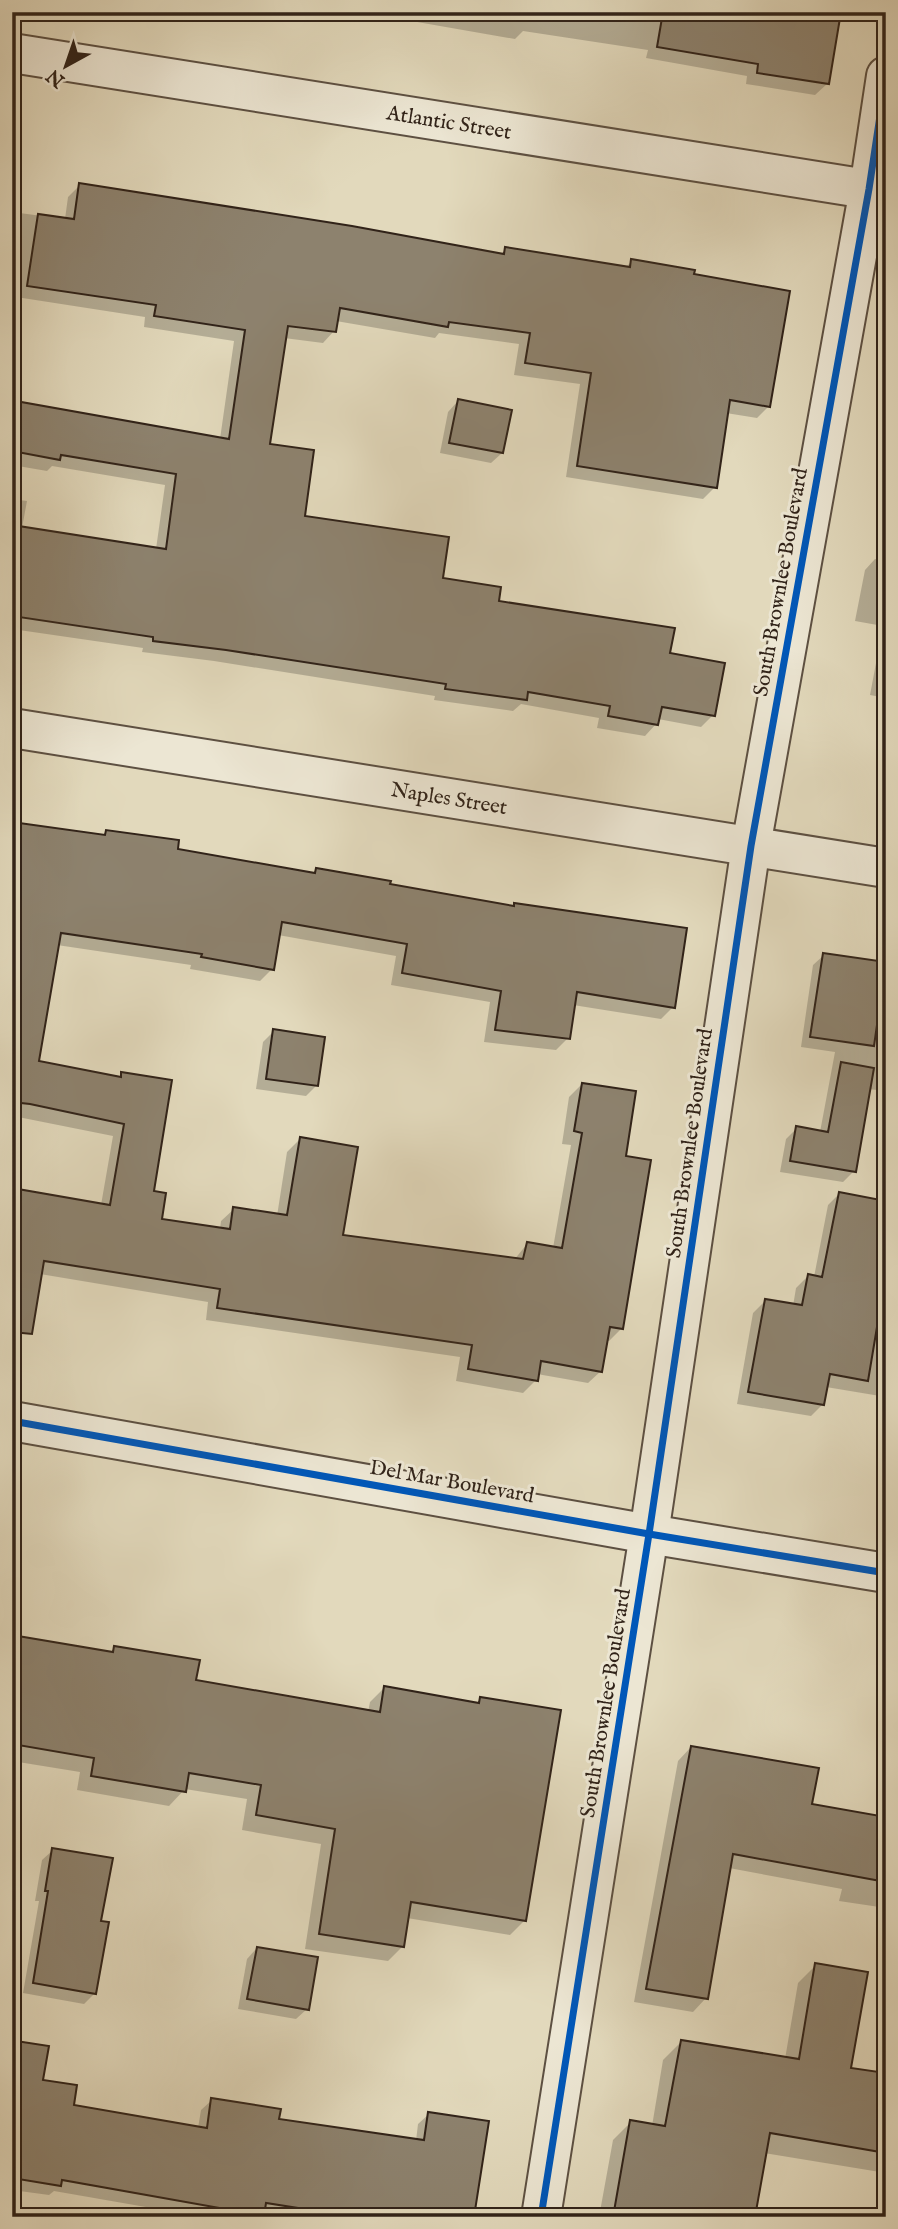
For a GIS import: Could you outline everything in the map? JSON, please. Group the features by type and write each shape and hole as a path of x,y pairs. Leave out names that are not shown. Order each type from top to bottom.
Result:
{"street":[{"name":"Atlantic Street","path":"12,53 877,191"},
{"name":"South Brownlee Boulevard","path":"541,2217 649,1534 751,846 877,191 886,76"},
{"name":"Naples Street","path":"12,728 886,868"},
{"name":"Del Mar Boulevard","path":"12,1421 649,1534 886,1573"}],"building":[{"path":"663,12 841,12 829,84 757,73 758,64 657,47"},
{"path":"79,183 352,226 504,254 505,247 630,267 631,259 695,270 694,274 790,291 770,407 730,400 717,488 577,466 591,373 525,363 530,333 449,322 448,327 340,308 336,332 288,326 270,444 314,450 305,516 449,537 443,578 501,587 499,601 675,628 670,653 725,663 715,716 662,707 658,725 608,716 610,706 528,692 527,700 445,689 446,684 153,641 153,637 12,616 12,525 166,549 176,474 61,455 60,460 12,451 21,402 229,439 245,330 154,316 156,305 27,286 38,214 74,219"},
{"path":"458,399 512,410 503,453 449,443"},
{"path":"12,822 105,835 106,830 179,840 178,849 315,873 316,868 514,906 514,903 687,928 675,1008 577,992 570,1039 495,1030 501,991 402,973 407,944 282,922 274,970 201,957 202,954 61,933 39,1061 121,1077 121,1072 172,1080 154,1191 166,1193 162,1219 230,1229 233,1207 287,1215 300,1137 358,1147 343,1235 523,1259 527,1242 562,1248 582,1133 574,1131 582,1083 636,1091 626,1156 651,1160 623,1329 610,1327 602,1372 541,1361 538,1381 468,1369 472,1345 217,1308 220,1289 44,1261 32,1334 12,1332 12,1188 110,1205 124,1124 12,1102"},
{"path":"823,953 886,962 874,1046 810,1037"},
{"path":"273,1029 325,1037 318,1086 266,1079"},
{"path":"841,1062 874,1068 856,1172 790,1161 796,1126 828,1132"},
{"path":"839,1192 886,1201 886,1298 882,1297 868,1381 830,1374 824,1405 748,1392 765,1299 802,1305 808,1274 822,1277"},
{"path":"12,1635 113,1652 114,1646 200,1660 196,1680 380,1712 384,1686 479,1703 480,1697 561,1710 526,1921 411,1902 404,1947 319,1934 335,1829 256,1815 261,1785 189,1773 186,1792 91,1776 94,1758 12,1744"},
{"path":"691,1746 819,1768 812,1804 886,1817 886,1882 733,1854 708,1999 646,1989"},
{"path":"52,1848 113,1858 101,1921 109,1922 96,1994 33,1983"},
{"path":"257,1947 318,1957 309,2010 247,1999"},
{"path":"815,1963 868,1972 851,2068 886,2073 886,2153 770,2133 755,2217 613,2217 630,2120 665,2126 681,2040 799,2059"},
{"path":"16,2041 49,2046 43,2080 77,2085 74,2105 207,2128 211,2098 281,2109 279,2119 424,2140 428,2112 489,2121 474,2217 355,2217 266,2203 264,2216 62,2180 61,2186 12,2178 12,2062"}],"cycle path":[{"path":"541,2217 649,1534 751,846 869,189 886,76"},
{"path":"12,1421 649,1534 886,1573"}]}
